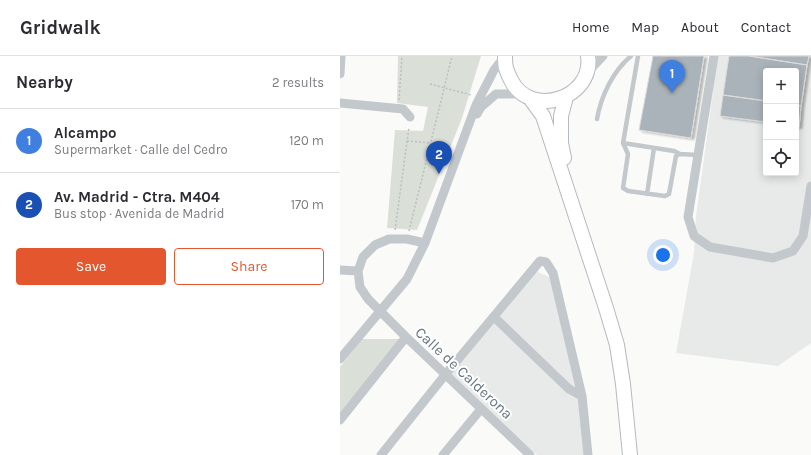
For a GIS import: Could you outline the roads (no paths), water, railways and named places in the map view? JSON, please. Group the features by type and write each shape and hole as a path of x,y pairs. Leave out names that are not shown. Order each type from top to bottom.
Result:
{"main road":[{"path":"505,56 506,70 514,85 526,96 543,116 606,308 617,346 623,384 630,455"},
{"path":"526,96 544,102 554,101 566,97 582,83 589,60 588,56"},
{"path":"566,97 561,116 560,143 584,240"}],"street":[{"path":"340,74 342,56"},
{"path":"340,359 407,279 425,243 476,105 494,70 505,56"},
{"path":"586,73 603,56"},
{"path":"714,56 688,217 694,236 710,247 773,258 793,251 803,236 811,186"},
{"path":"460,149 481,107 496,94 526,96"},
{"path":"340,103 403,109 410,117"},
{"path":"340,270 358,271 363,257 375,245 389,239 407,239 425,243"},
{"path":"381,455 445,374 540,261 546,262 553,273 582,396 588,455"},
{"name":"Calle de Calderona","path":"358,271 360,287 380,311 406,338 530,455"},
{"path":"494,317 569,389 582,396"},
{"path":"340,420 406,338"},
{"path":"443,455 481,409"}],"lane":[{"path":"597,119 599,108 611,80 631,56"},
{"path":"638,56 623,143 628,154 623,188 628,191 647,194 665,196 669,194 676,156 680,154"},
{"path":"623,143 674,151 680,154 698,155"},
{"path":"647,194 654,148"}],"place":[{"name":"Alcampo","path":"672,93"},
{"name":"Av. Madrid - Ctra. M404","path":"439,174"}]}
